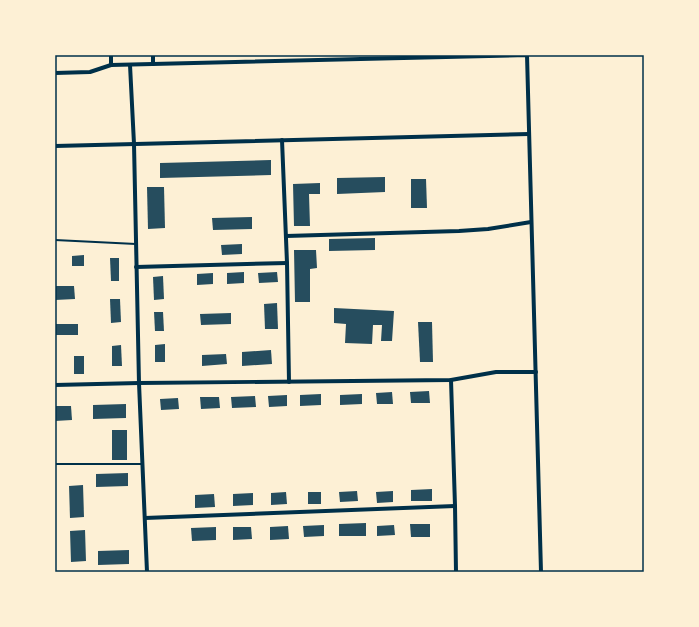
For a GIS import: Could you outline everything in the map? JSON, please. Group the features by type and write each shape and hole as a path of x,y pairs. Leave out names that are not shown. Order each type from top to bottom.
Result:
{"street":[{"path":"111,55 111,65"},
{"path":"153,55 153,64"},
{"path":"55,74 90,72 111,65 433,56 527,55 541,572"},
{"path":"130,65 134,144 139,383 147,572"},
{"path":"55,146 529,134"},
{"path":"282,140 287,263 289,382"},
{"path":"286,236 459,232 531,222"},
{"path":"136,267 287,263"},
{"path":"55,385 451,380 496,372 536,372"},
{"path":"451,380 456,572"},
{"path":"145,518 455,506"}],"lane":[{"path":"55,240 136,244"},
{"path":"55,464 143,464"}],"building":[{"path":"271,160 271,175 160,178 160,163"},
{"path":"385,177 385,192 337,194 337,178"},
{"path":"411,179 426,179 427,208 411,208"},
{"path":"320,183 320,194 309,194 310,226 294,226 293,184"},
{"path":"147,187 164,187 165,228 148,229"},
{"path":"252,217 252,229 213,230 212,218"},
{"path":"375,238 375,250 329,251 329,239"},
{"path":"242,244 242,254 222,255 221,245"},
{"path":"294,250 316,250 317,268 310,269 310,302 295,302"},
{"path":"84,255 84,266 72,266 72,256"},
{"path":"110,258 119,258 119,281 111,281"},
{"path":"244,272 244,283 227,284 227,273"},
{"path":"277,272 278,282 259,283 258,273"},
{"path":"213,273 213,284 197,285 197,274"},
{"path":"163,276 164,299 154,300 153,277"},
{"path":"55,286 74,286 75,299 55,300"},
{"path":"110,299 120,299 121,322 111,323"},
{"path":"277,303 278,329 265,329 264,304"},
{"path":"334,308 394,311 392,341 381,341 382,325 373,325 372,344 345,343 346,324 334,323"},
{"path":"154,312 163,312 164,331 155,331"},
{"path":"231,313 231,324 201,325 200,314"},
{"path":"418,322 432,322 433,362 420,362"},
{"path":"55,324 78,324 78,335 56,335"},
{"path":"165,344 165,362 155,362 155,345"},
{"path":"121,345 122,366 112,366 112,346"},
{"path":"271,350 272,364 242,366 242,352"},
{"path":"226,354 227,364 202,366 202,355"},
{"path":"74,356 84,356 84,374 74,374"},
{"path":"429,391 430,403 411,403 410,392"},
{"path":"392,392 393,404 377,404 376,393"},
{"path":"321,394 321,405 300,406 300,395"},
{"path":"362,394 362,404 340,405 340,395"},
{"path":"287,395 287,406 269,407 268,396"},
{"path":"255,396 256,407 232,408 231,397"},
{"path":"200,397 219,397 220,408 201,409"},
{"path":"178,398 179,409 161,410 160,399"},
{"path":"126,404 126,418 93,419 93,405"},
{"path":"55,406 71,406 72,420 55,421"},
{"path":"112,430 127,430 127,460 112,460"},
{"path":"128,473 128,486 96,487 96,474"},
{"path":"83,485 84,517 70,518 69,486"},
{"path":"432,489 432,501 411,501 411,490"},
{"path":"357,491 358,501 340,502 339,492"},
{"path":"393,491 393,502 377,503 376,492"},
{"path":"286,492 287,504 271,505 271,493"},
{"path":"308,492 321,492 321,504 308,504"},
{"path":"253,493 253,505 233,506 233,494"},
{"path":"214,494 215,507 195,508 195,495"},
{"path":"366,523 366,536 339,536 339,524"},
{"path":"410,524 430,524 430,537 411,537"},
{"path":"324,525 324,536 304,537 303,526"},
{"path":"394,525 395,535 377,536 377,526"},
{"path":"288,526 289,539 270,540 270,527"},
{"path":"216,527 216,540 192,541 191,528"},
{"path":"233,527 251,527 252,539 233,540"},
{"path":"85,530 86,561 71,562 70,531"},
{"path":"129,550 129,564 98,565 98,551"}]}
